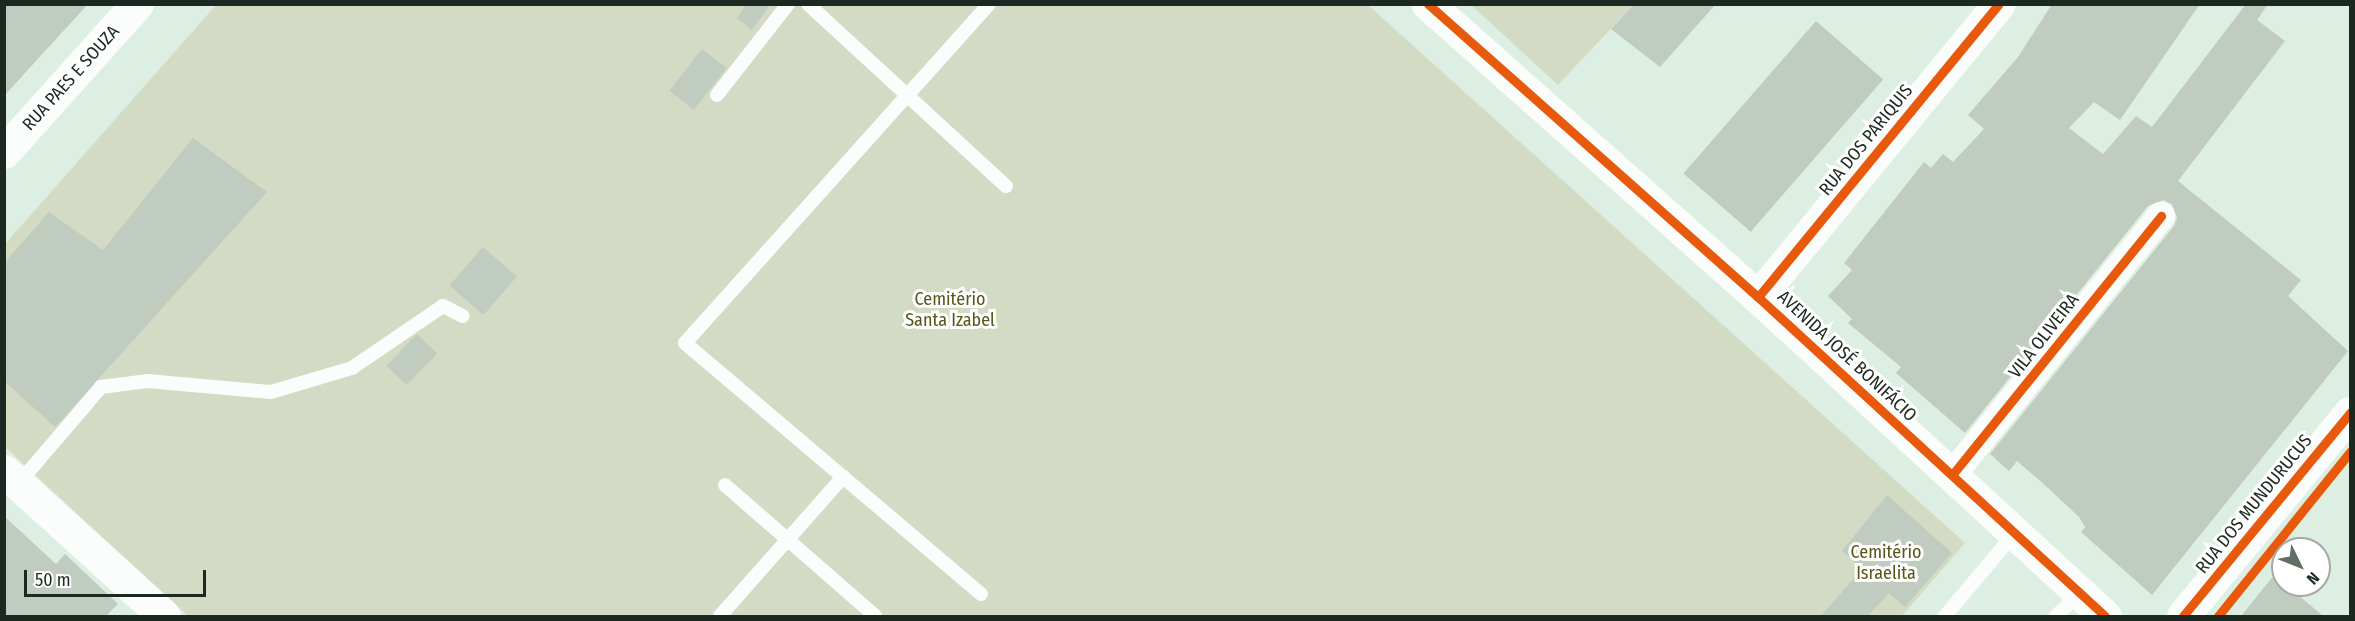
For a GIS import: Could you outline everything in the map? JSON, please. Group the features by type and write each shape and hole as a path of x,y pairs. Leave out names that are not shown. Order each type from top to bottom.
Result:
{"street":[{"name":"RUA PAES E SOUZA","path":"4,152 137,4"},
{"name":"AVENIDA JOSÉ BONIFÁCIO","path":"1428,4 1758,297 2105,616"},
{"name":"RUA DOS PARIQUIS","path":"1758,297 1999,4"},
{"name":"VILA OLIVEIRA","path":"1952,475 2161,216"},
{"name":"RUA DOS MUNDURUCUS","path":"2183,616 2350,413"},
{"path":"11,477 162,616"}],"lane":[{"path":"717,95 788,4"},
{"path":"808,4 1006,186"},
{"path":"981,594 685,343 909,97 989,4"},
{"path":"11,477 101,387 147,381 271,392 352,368 443,306 463,316"},
{"path":"720,616 843,477"},
{"path":"725,484 875,616"},
{"path":"1945,616 2015,533"},
{"path":"2056,616 2080,593"}],"green space":[{"name":"Cemitério Santa Izabel","path":"216,5 1368,5 1965,543 1902,616 188,616 5,447 5,244"},
{"path":"1471,5 1633,5 1558,85"}],"building":[{"path":"4,4 88,4 4,96"},
{"path":"747,4 771,4 752,30 737,18"},
{"path":"1634,4 1716,4 1660,67 1611,29"},
{"path":"2052,4 2200,4 2120,120 2094,102 2069,128 2103,154 2136,116 2152,127 2246,4 2268,4 2257,20 2285,41 2178,181 2301,280 2288,296 2348,351 2152,595 2081,532 2085,527 2079,517 2017,461 2009,471 1990,454 2174,226 2177,218 2172,204 2163,200 2148,206 1965,433 1896,373 1901,367 1848,323 1852,319 1828,296 1852,270 1844,263 1924,162 1931,168 1943,154 1953,162 1984,129 1968,115 2018,57"},
{"path":"1816,21 1883,79 1751,232 1683,173"},
{"path":"702,49 726,68 694,110 669,91"},
{"path":"193,138 267,192 55,427 4,381 4,263 49,212 103,250"},
{"path":"483,247 517,277 484,315 450,285"},
{"path":"417,334 437,353 407,385 386,366"},
{"name":"Cemitério Israelita","path":"1887,495 1952,553 1905,607 1889,593 1868,616 1821,616 1862,569 1842,551"},
{"path":"4,516 56,564 65,554 118,604 106,616 4,616"},
{"path":"2271,579 2271,597 2301,597 2323,616 2241,616"}],"cycle path":[{"path":"1428,4 1758,297 2105,616"},
{"path":"1758,297 1999,4"},
{"path":"1952,475 2161,216"},
{"path":"2183,616 2350,413"},
{"path":"2218,616 2350,452"}]}
